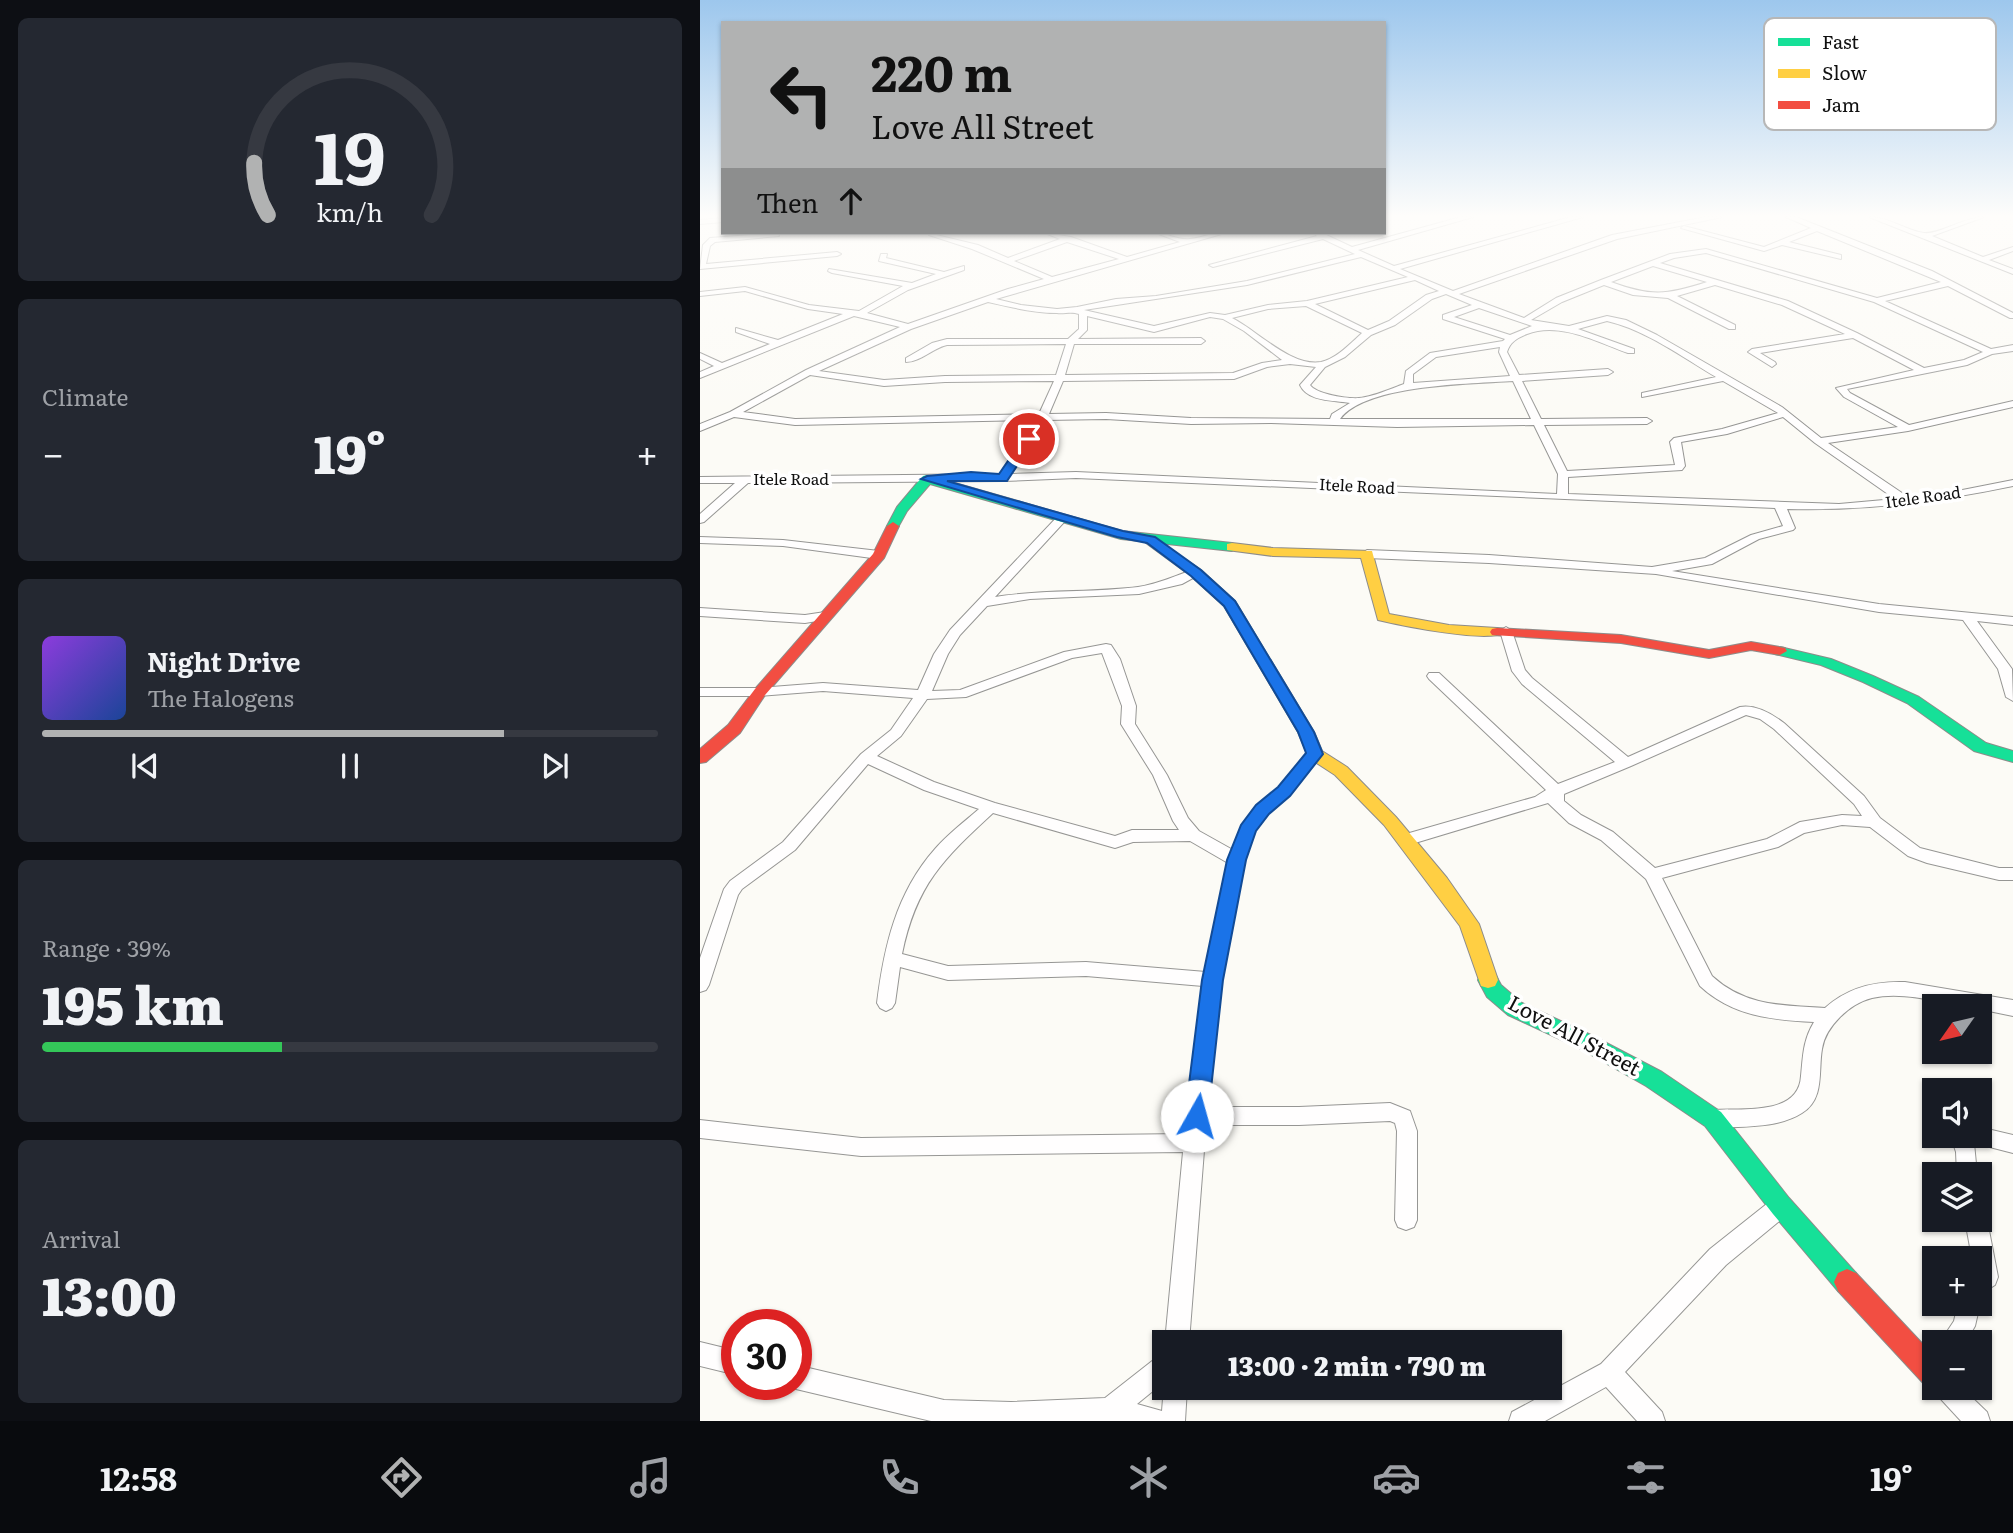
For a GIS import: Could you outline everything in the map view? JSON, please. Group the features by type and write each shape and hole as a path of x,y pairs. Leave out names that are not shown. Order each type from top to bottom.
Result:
{"street":[{"path":"902,283 912,285"},
{"path":"700,376 856,314 917,283"},
{"path":"700,428 733,414 809,372 908,327 1039,283"},
{"path":"1080,311 1116,301 1156,298 1245,283"},
{"path":"991,300 1021,307 1080,311 1154,329 1210,315 1225,317 1268,307 1307,303 1392,283"},
{"path":"1428,283 1479,305 1540,326 1569,329 1631,351"},
{"path":"1359,401 1315,394 1305,386 1322,365 1342,355 1368,333 1392,323 1429,297 1476,283"},
{"path":"1526,320 1559,300 1601,283"},
{"path":"1607,283 1633,293 1670,296 1713,283"},
{"path":"1715,283 1776,299 1854,335 1922,371"},
{"path":"1819,283 1877,300 1990,352"},
{"path":"1877,300 1948,283"},
{"path":"1950,283 2013,316"},
{"path":"700,294 745,289 808,307 856,314 908,327"},
{"path":"1670,296 1732,327"},
{"path":"1307,303 1368,333"},
{"path":"1479,305 1446,317 1507,341"},
{"path":"1003,478 1042,419 1060,378 1071,341 1083,330 1080,311"},
{"path":"1225,317 1247,329 1290,361"},
{"path":"1569,329 1603,318 1623,322 1779,410 1906,501"},
{"path":"1408,386 1409,373 1433,355 1507,341 1540,326"},
{"path":"1154,329 1159,335 1155,340"},
{"path":"740,330 780,344"},
{"path":"1772,365 1752,352 1854,335"},
{"path":"909,360 935,345 947,342 1201,341"},
{"path":"1507,341 1503,352 1563,474 1562,496"},
{"path":"1908,428 1847,395 1841,388 1967,362 1990,352 2013,348"},
{"path":"700,356 722,366"},
{"path":"809,372 884,383 945,379 1234,376 1265,365 1290,361 1322,365"},
{"path":"1335,423 1335,416 1359,401 1408,386 1608,372"},
{"path":"1646,395 1723,378"},
{"path":"1819,441 1908,428 2013,404"},
{"path":"733,414 795,422 1105,416 1191,421 1486,425 1647,421"},
{"path":"1563,474 1678,468 1680,466 1675,442 1678,440 1723,432 1783,414"},
{"name":"Itele Road","path":"700,480 1076,475 1839,507 1937,498 2013,482"},
{"path":"700,520 746,479"},
{"path":"700,758 734,729 810,625 825,616 879,555 901,510 927,479 1062,518 1151,540 1185,540 1273,552 1489,559 1652,571 1763,591 1969,618 2013,621"},
{"path":"1652,571 1708,561 1755,537 1789,528 1780,506"},
{"path":"700,985 730,892 789,846 866,757 896,733 923,695 941,653 956,633 1062,518"},
{"path":"700,540 783,543 879,555"},
{"path":"1151,540 1196,573 1230,604 1306,732 1315,754 1284,792 1262,809 1248,830 1237,860 1213,980 1194,1143 1178,1330"},
{"path":"1367,554 1383,617 1449,629 1621,639 1709,654 1751,646 1826,662 1913,700 1980,747 2013,757"},
{"path":"984,603 1035,595 1137,590 1176,584 1196,573"},
{"path":"700,612 810,625"},
{"path":"1969,618 2005,669 2013,697"},
{"path":"1506,631 1519,671 1527,681 1626,763"},
{"path":"700,692 760,692 823,687 923,695 968,692 1069,656 1106,648 1113,659 1129,706 1128,724 1160,775 1181,821 1193,835 1237,860"},
{"path":"1434,676 1556,791 1556,803 1575,819 1607,836 1652,875 1706,981 1717,994 1735,1003 1758,1009 1829,1016"},
{"path":"1405,840 1541,801 1556,791 1745,710 1758,713 1779,726 1859,800 1874,822 1914,852 1999,874 2013,874"},
{"name":"Love All Street","path":"1315,754 1341,771 1405,840 1469,924 1483,969 1494,991 1515,1009 1587,1042 1654,1079 1713,1119 1781,1206 1891,1332 1922,1363"},
{"path":"866,757 929,786 990,807 1115,842 1132,836 1193,835"},
{"path":"886,1003 891,958 916,885 938,856 990,807"},
{"path":"1652,875 1772,843 1800,828 1842,820 1874,822"},
{"path":"1169,836 1181,821"},
{"path":"891,958 948,973 1086,969 1213,980"},
{"path":"1713,1119 1780,1113 1800,1104 1811,1087 1814,1043 1829,1016 1846,1000 1877,989 1906,990 2013,1008"},
{"path":"1197,1116 1299,1116 1390,1112 1403,1117 1407,1131 1406,1220"},
{"path":"700,1129 861,1147 1194,1143"},
{"path":"1992,1139 2013,1144"},
{"path":"1521,1421 1609,1373 1718,1257 1781,1206"},
{"path":"700,1354 721,1359"},
{"path":"1609,1373 1653,1421"},
{"path":"1109,1410 1152,1377"},
{"path":"812,1381 944,1412 1011,1414 1109,1410 1157,1421"},
{"path":"1173,1421 1174,1400"},
{"name":"Love All Street","path":"1958,1400 1978,1421"}],"traffic: fast":[{"path":"893,526 901,510 927,479 1121,535 1232,547"},
{"path":"1780,651 1826,662 1868,679 1913,700 1980,747 2013,757"},
{"path":"1488,980 1494,991 1515,1009 1586,1042 1654,1079 1713,1119 1781,1206 1847,1282"}],"traffic: slow":[{"path":"1151,540 1196,573 1230,604 1306,732 1315,754 1341,771 1390,821 1469,924 1488,980"},
{"path":"1232,547 1273,552 1367,554 1383,617 1449,629 1497,632"}],"traffic: jam":[{"path":"700,758 734,729 760,692 879,555 893,526"},
{"path":"1497,632 1621,639 1709,654 1751,646 1780,651"},
{"path":"1847,1282 1922,1363"}],"route":[{"path":"1029,439 1003,478 971,476 927,479 1121,535 1151,540 1196,573 1230,604 1306,732 1315,754 1284,792 1262,809 1248,830 1237,860 1213,980 1197,1116"}]}
